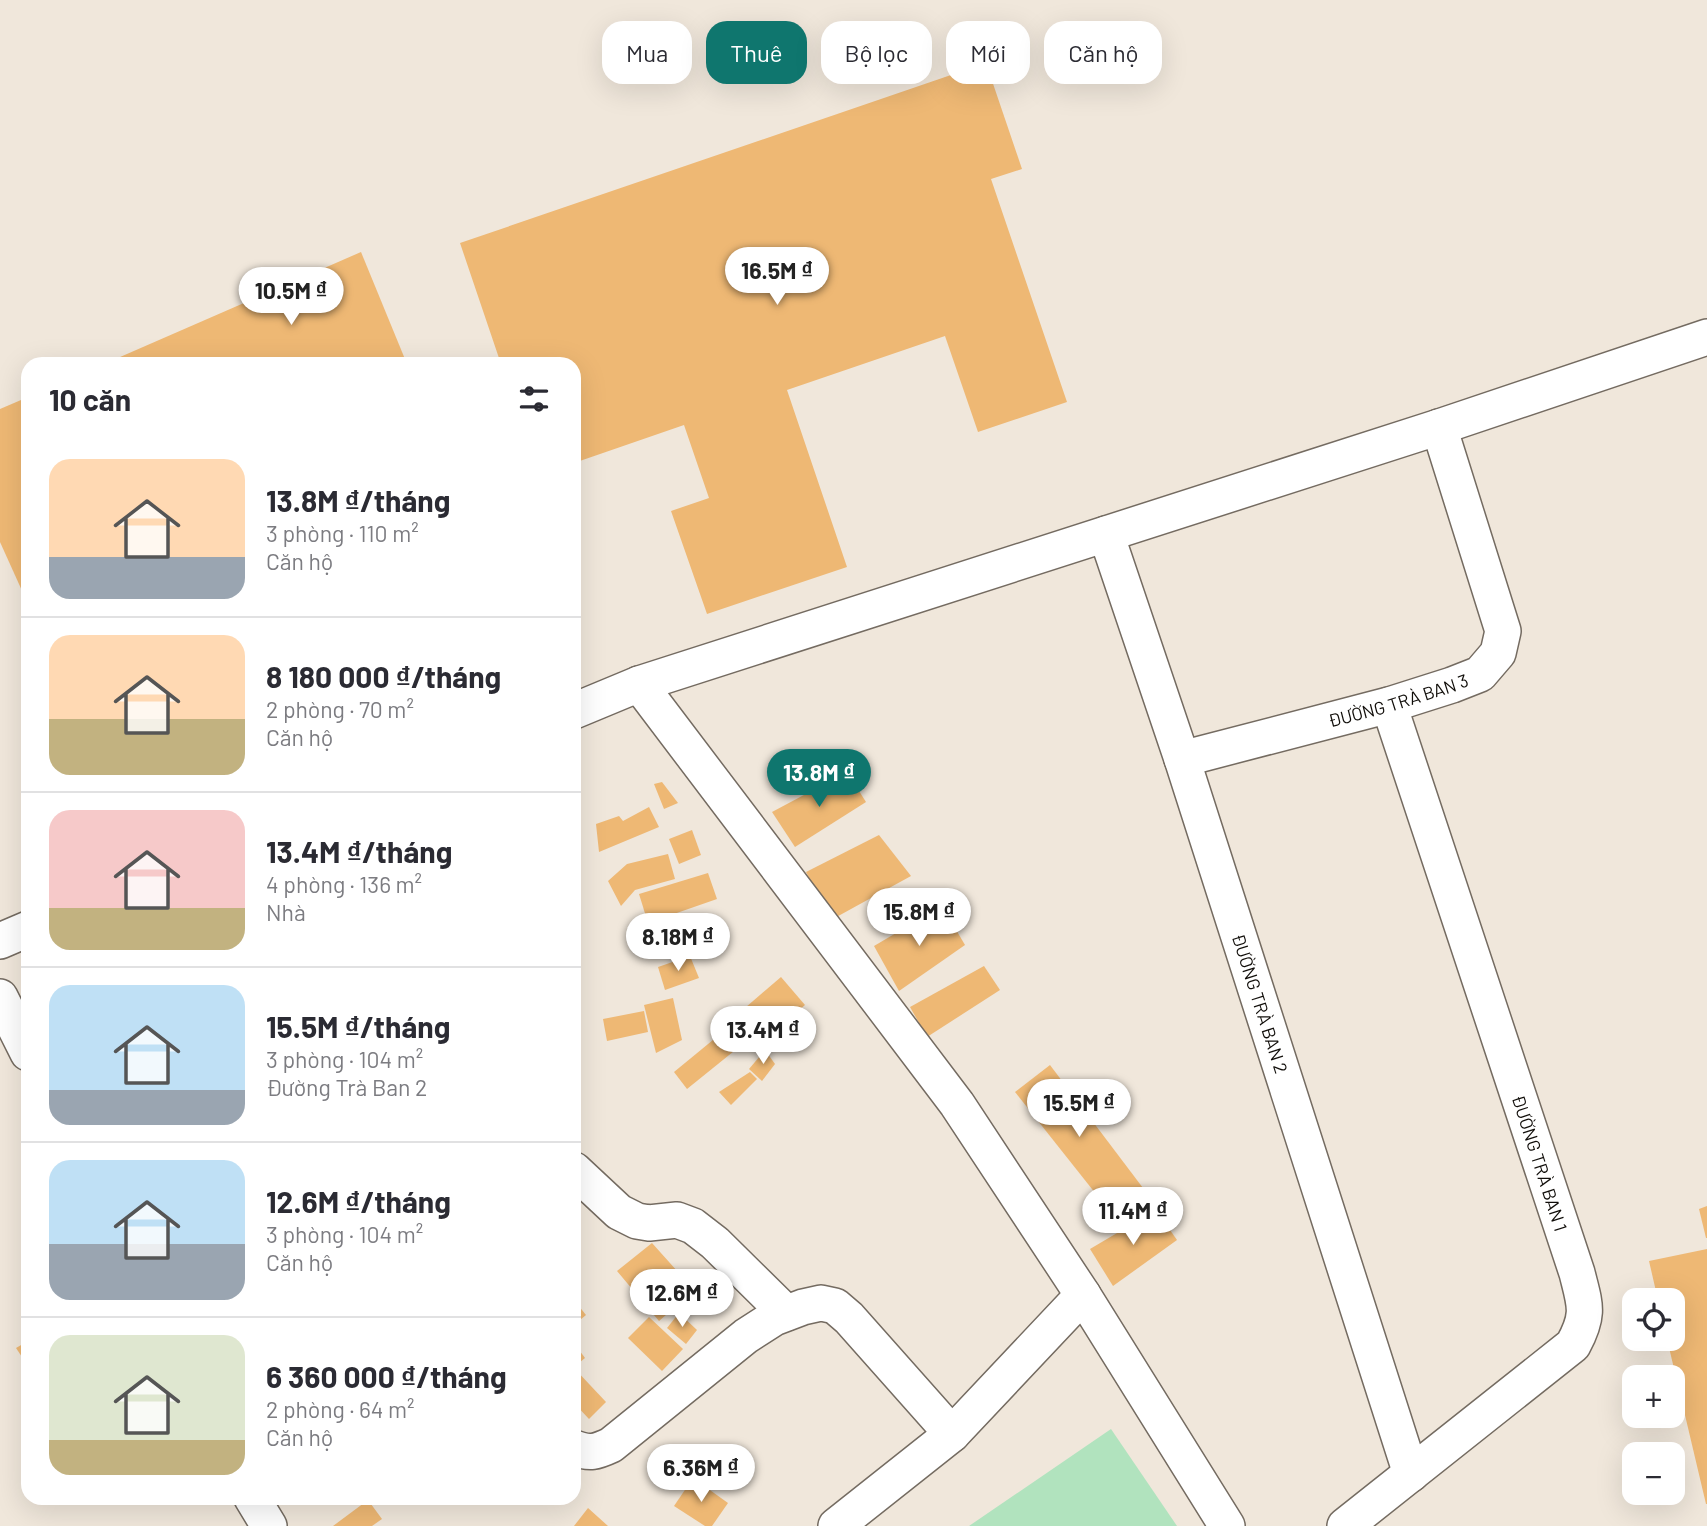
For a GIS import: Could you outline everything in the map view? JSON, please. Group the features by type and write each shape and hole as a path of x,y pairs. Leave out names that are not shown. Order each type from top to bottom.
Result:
{"street":[{"path":"581,708 639,684 1439,427 1707,337"},
{"name":"ĐƯỜNG TRÀ BAN 3","path":"1182,760 1389,705 1452,685 1480,674 1498,653 1503,631 1439,427"},
{"name":"ĐƯỜNG TRÀ BAN 2","path":"1106,534 1182,760 1411,1474"},
{"path":"639,684 957,1104 1083,1295 1227,1526"},
{"name":"ĐƯỜNG TRÀ BAN 1","path":"1345,1526 1573,1345 1582,1328 1586,1308 1577,1273 1389,705"},
{"path":"0,941 21,932"},
{"path":"0,997 21,1039"},
{"path":"581,1177 619,1212 637,1221 649,1223 677,1220 693,1226 715,1243 786,1313"},
{"path":"836,1526 952,1434 1083,1295"},
{"path":"581,1451 597,1451 611,1445 746,1336 774,1318 821,1303 835,1306 849,1318 952,1434"},
{"path":"256,1505 269,1526"}],"green space":[{"path":"1111,1429 1177,1526 969,1526"}],"building":[{"path":"946,77 946,84 993,84 1022,169 991,179 1067,402 978,432 945,336 787,390 847,567 707,614 671,511 709,498 684,425 581,461 581,357 499,357 460,243 925,84 932,84 932,81"},
{"path":"361,252 404,357 120,357"},
{"path":"21,400 21,588 0,542 0,409"},
{"path":"847,772 866,802 795,847 772,812"},
{"path":"662,782 678,803 664,809 654,784"},
{"path":"649,807 659,827 599,852 596,824 619,816 623,821"},
{"path":"692,830 701,855 679,864 669,839"},
{"path":"879,835 911,876 831,920 806,872"},
{"path":"668,854 675,879 635,890 621,906 608,881 627,864"},
{"path":"708,873 717,899 648,923 639,894"},
{"path":"942,906 965,945 899,991 874,946"},
{"path":"690,956 699,978 665,990 658,967"},
{"path":"984,966 1000,990 927,1037 910,1007"},
{"path":"781,977 805,1005 754,1048 731,1020"},
{"path":"673,998 682,1040 656,1053 644,1005"},
{"path":"644,1011 648,1032 607,1041 603,1019"},
{"path":"730,1026 744,1043 687,1089 674,1072"},
{"path":"765,1050 775,1064 762,1081 749,1069"},
{"path":"1050,1065 1143,1188 1111,1213 1015,1092"},
{"path":"750,1072 757,1079 731,1105 719,1092"},
{"path":"1707,1206 1707,1238 1706,1238 1699,1209"},
{"path":"1156,1210 1177,1240 1113,1286 1090,1249"},
{"path":"652,1243 678,1272 661,1292 674,1308 659,1321 617,1271"},
{"path":"1707,1249 1707,1504 1685,1415 1685,1365 1673,1365 1670,1351 1685,1351 1685,1288 1655,1288 1649,1261"},
{"path":"679,1313 697,1330 686,1344 667,1328"},
{"path":"649,1317 683,1349 662,1371 628,1338"},
{"path":"581,1375 606,1402 589,1419 581,1410"},
{"path":"693,1478 728,1503 712,1526 705,1526 674,1506"},
{"path":"361,1505 372,1505 382,1519 372,1526 333,1526"},
{"path":"588,1508 608,1526 574,1526"}]}
